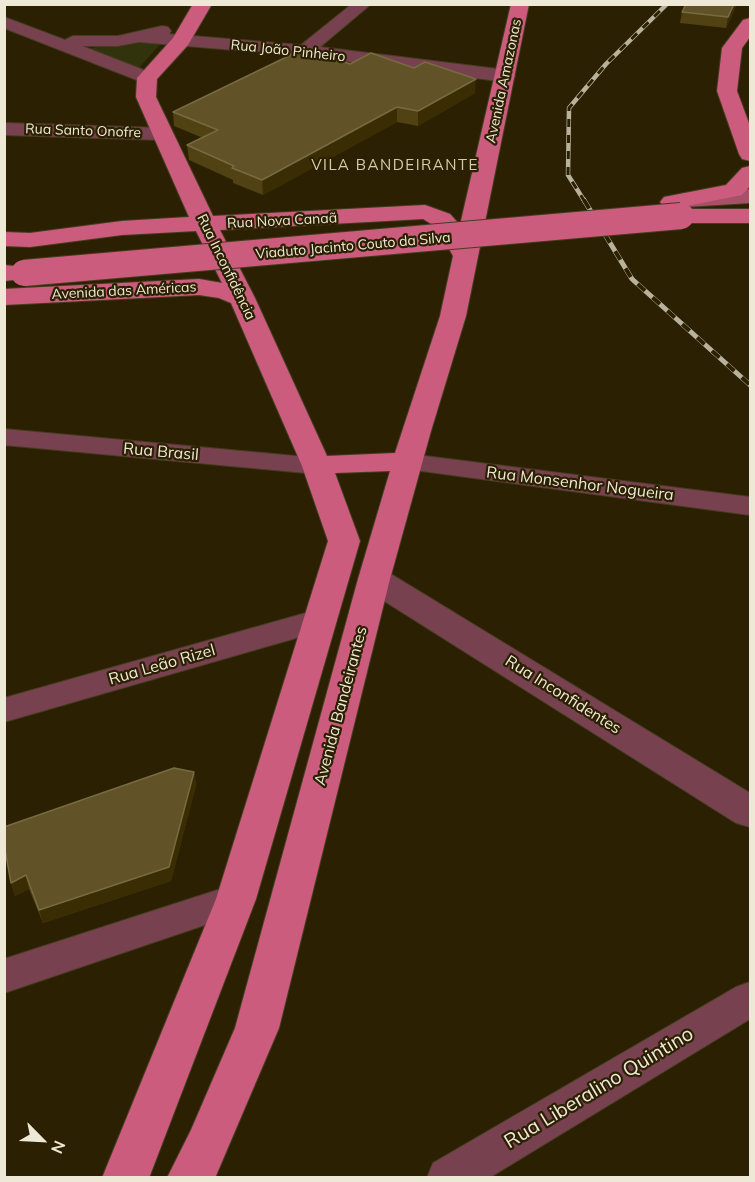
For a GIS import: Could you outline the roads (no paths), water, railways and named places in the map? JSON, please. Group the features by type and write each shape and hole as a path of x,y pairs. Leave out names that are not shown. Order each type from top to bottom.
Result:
{"main road":[{"name":"Avenida Amazonas","path":"472,228 520,4"},
{"path":"147,78 181,41 199,12"},
{"path":"750,24 732,48 726,91 750,154"},
{"name":"Rua Inconfidência","path":"147,78 146,98 188,191 242,298 317,466 344,541 320,620"},
{"path":"683,208 734,190 750,173"},
{"path":"122,228 155,217 188,191"},
{"name":"Viaduto Jacinto Couto da Silva","path":"683,208 750,196"},
{"path":"683,208 750,216"},
{"name":"Viaduto Jacinto Couto da Silva","path":"13,267 683,208 750,208"},
{"name":"Rua Nova Canaã","path":"4,239 30,240 122,228 425,212 442,217 454,232 466,256"},
{"name":"Avenida Bandeirantes","path":"190,1178 207,1146 256,1028 374,579 416,431 453,316 472,228"},
{"name":"Avenida das Américas","path":"4,297 199,287 225,291 242,298"},
{"path":"317,466 354,462 409,462"},
{"path":"125,1178 236,899 320,620"}],"street":[{"path":"305,51 363,4"},
{"path":"49,39 89,43 142,37 199,12"},
{"path":"4,22 147,78"},
{"name":"Rua João Pinheiro","path":"142,37 305,51 506,76"},
{"name":"Rua Santo Onofre","path":"4,129 162,134"},
{"name":"Rua Brasil","path":"4,437 317,466"},
{"name":"Rua Monsenhor Nogueira","path":"409,462 750,506"},
{"name":"Rua Inconfidentes","path":"374,579 750,812"},
{"name":"Rua Leão Rizel","path":"4,710 320,620"},
{"path":"4,976 236,899"},
{"name":"Rua Liberalino Quintino","path":"448,1178 750,999"}],"railway":[{"path":"585,202 568,175 569,108 606,64 667,4"},
{"path":"584,200 632,279 750,385"}],"district":[{"name":"VILA BANDEIRANTE","path":"395,165"}]}
